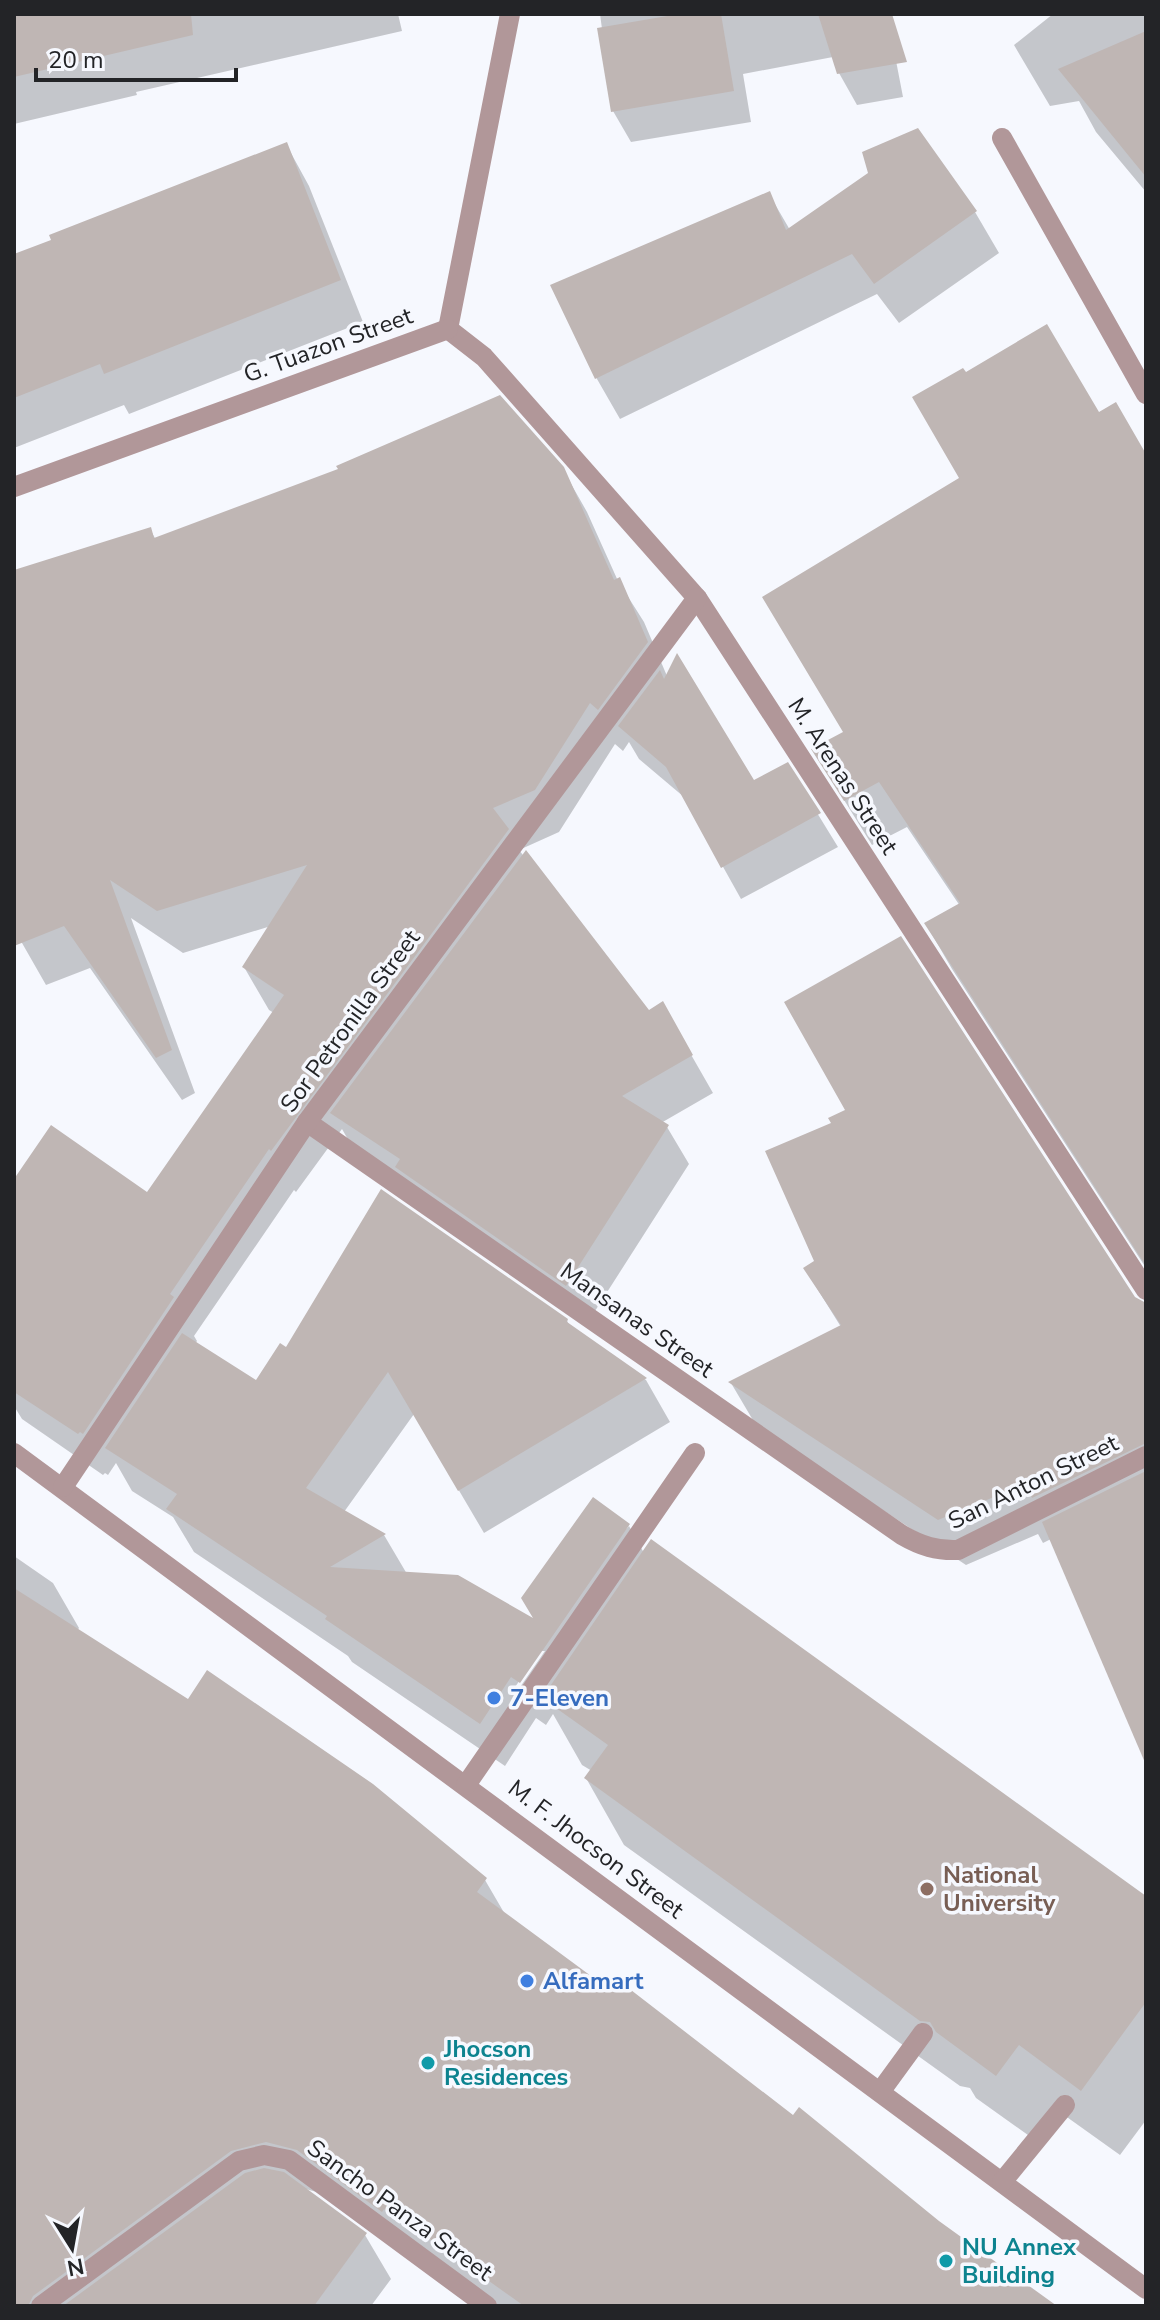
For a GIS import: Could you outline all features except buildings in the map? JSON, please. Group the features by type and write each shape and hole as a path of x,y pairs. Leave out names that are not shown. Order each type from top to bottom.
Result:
{"street":[{"name":"G. Tuazon Street","path":"14,487 448,329 510,14"},
{"path":"1002,138 1146,394"},
{"name":"M. Arenas Street","path":"448,329 484,357 697,598 1146,1290"},
{"name":"Sor Petronilla Street","path":"63,1487 307,1122 697,598"},
{"name":"Mansanas Street","path":"307,1122 902,1535 920,1545 941,1551"},
{"name":"M. F. Jhocson Street","path":"14,1453 1146,2289"},
{"path":"466,1785 695,1453"},
{"name":"San Anton Street","path":"941,1551 958,1550 982,1540 1146,1456"},
{"path":"880,2092 923,2033"},
{"path":"1002,2182 1065,2105"},
{"name":"Sancho Panza Street","path":"41,2306 239,2161 264,2155 289,2160 487,2306"}],"place":[{"name":"7-Eleven","path":"494,1698"},
{"name":"National University","path":"927,1889"},
{"name":"Alfamart","path":"527,1981"},
{"name":"Jhocson Residences","path":"428,2063"},
{"name":"NU Annex Building","path":"946,2261"}]}
